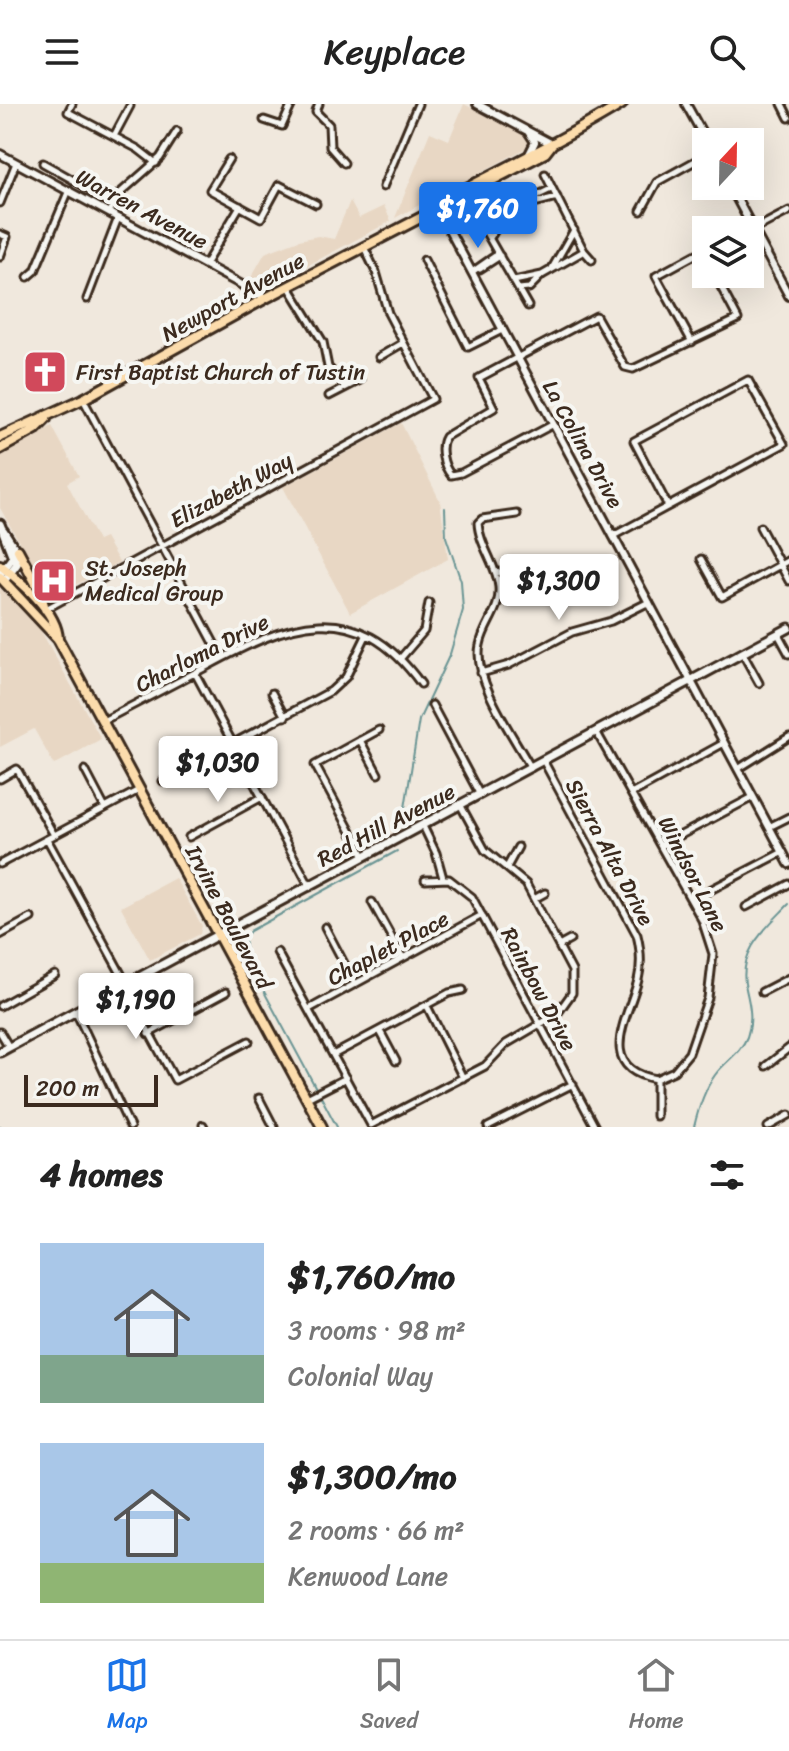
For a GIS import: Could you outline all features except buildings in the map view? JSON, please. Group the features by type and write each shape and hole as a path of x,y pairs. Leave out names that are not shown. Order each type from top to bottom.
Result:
{"main road":[{"name":"Newport Avenue","path":"438,209 444,200 622,104"},
{"name":"Newport Avenue","path":"0,437 29,421 46,418 83,399 266,298 545,153 552,144"},
{"name":"Newport Avenue","path":"0,449 36,429 46,418"},
{"path":"2,527 40,591 45,610"},
{"path":"2,527 13,557 3,573"},
{"path":"3,573 17,564 18,550"},
{"name":"Irvine Boulevard","path":"3,573 45,610 58,628 58,639"},
{"name":"Irvine Boulevard","path":"3,573 58,639 322,1127"},
{"name":"Red Hill Avenue","path":"0,1052 789,628"}],"street":[{"path":"72,104 68,112 156,163"},
{"path":"264,120 282,126 292,104"},
{"path":"319,104 316,112 329,125 330,147 344,163"},
{"path":"383,187 418,104"},
{"path":"477,104 552,144"},
{"path":"686,104 699,128"},
{"path":"782,104 789,118"},
{"path":"114,136 130,106"},
{"path":"523,128 535,142 528,155"},
{"path":"109,212 116,198 134,178 156,163 177,131"},
{"name":"Warren Avenue","path":"0,154 266,298"},
{"path":"229,159 210,190 261,218 279,185 316,204"},
{"path":"0,203 16,163"},
{"name":"Warren Avenue","path":"43,163 91,190 116,198"},
{"path":"641,211 657,182 692,163"},
{"path":"545,174 584,251 592,260"},
{"path":"486,231 492,217 551,189"},
{"path":"28,277 35,271 69,190"},
{"path":"528,199 538,202 557,197"},
{"path":"206,263 240,206"},
{"name":"La Colina Drive","path":"438,209 789,864"},
{"path":"490,238 507,211"},
{"path":"764,224 789,211"},
{"path":"476,215 528,306"},
{"path":"87,299 118,217"},
{"path":"479,221 488,223"},
{"path":"551,270 574,229"},
{"path":"0,234 7,237 0,257"},
{"path":"364,247 376,272 388,313 403,343 379,357"},
{"path":"764,250 789,296"},
{"path":"519,289 529,288 542,275 584,251"},
{"path":"472,272 500,256"},
{"path":"692,256 656,276 692,342"},
{"path":"424,260 468,347 502,330"},
{"path":"514,281 542,275"},
{"path":"289,287 323,342 328,367 346,387"},
{"path":"552,425 461,473 448,472 442,450 445,437 494,408 479,378 596,316 629,369 738,319 721,288"},
{"name":"Elizabeth Way","path":"45,610 433,399 403,343"},
{"path":"329,396 360,380"},
{"path":"613,536 784,444 748,380 634,441 668,506"},
{"path":"83,399 222,658"},
{"path":"517,514 482,519 478,523 496,573 499,598 480,645 481,673 531,768"},
{"path":"760,527 789,581"},
{"path":"701,559 722,597 789,560"},
{"path":"496,573 530,566"},
{"path":"481,673 509,665 572,632 611,621 649,602"},
{"path":"400,659 424,631 429,603"},
{"name":"Charloma Drive","path":"103,721 222,658 289,627 325,625 366,636 400,659 421,684"},
{"path":"778,634 789,654"},
{"path":"163,781 337,687 346,677 366,636"},
{"path":"743,654 759,683"},
{"path":"195,673 310,887"},
{"path":"272,693 285,717"},
{"path":"432,705 480,795"},
{"path":"365,857 315,765 379,730"},
{"name":"Windsor Lane","path":"597,733 662,845 712,944 710,990 699,1029 684,1060 674,1071 656,1079"},
{"path":"738,769 789,737"},
{"path":"360,740 378,774"},
{"path":"633,793 724,743"},
{"path":"174,746 186,769"},
{"name":"Sierra Alta Drive","path":"544,762 637,935 642,956 638,981 619,1044 626,1063 635,1071 656,1079"},
{"path":"0,779 17,769 54,836"},
{"path":"85,770 105,808"},
{"path":"0,864 140,790"},
{"path":"189,837 262,797"},
{"path":"662,845 753,797"},
{"path":"277,952 371,1125 485,1066 506,1044 562,1010 572,993 574,979 559,946 520,877 485,850 461,806"},
{"path":"769,827 789,817"},
{"path":"423,826 436,853 443,878 425,880"},
{"path":"47,839 175,1080 249,1041"},
{"path":"507,867 518,847"},
{"path":"691,900 783,852"},
{"name":"Rainbow Drive","path":"443,878 468,891 595,1127"},
{"path":"746,907 789,884"},
{"path":"534,899 545,893"},
{"path":"372,902 403,958"},
{"name":"Chaplet Place","path":"309,1009 482,915"},
{"path":"0,935 31,918"},
{"path":"325,927 355,984"},
{"path":"559,946 570,940"},
{"path":"0,1006 55,975"},
{"path":"762,992 789,978"},
{"path":"333,1055 449,993 463,990"},
{"path":"148,1034 226,992"},
{"path":"427,1006 463,1078"},
{"path":"75,1011 93,1044 104,1078 130,1127"},
{"path":"380,1031 396,1061"},
{"path":"0,1032 9,1047"},
{"path":"766,1066 789,1048"},
{"path":"306,1099 346,1078"},
{"path":"656,1079 656,1116"},
{"path":"488,1127 573,1084"},
{"path":"259,1098 274,1127"},
{"path":"768,1127 789,1115"}],"shaded area":[{"path":"464,104 528,137 530,146 395,218 430,132 449,140"},
{"path":"350,201 359,218 384,206 391,221 269,286 262,288 249,281 265,253 318,236 334,239"},
{"path":"401,423 440,501 448,559 350,613 283,487"},
{"path":"52,426 79,476 67,483 98,541 105,538 119,562 51,598 0,508 0,456"},
{"path":"0,588 37,624 101,739 54,765 34,729 0,747"},
{"path":"175,878 202,926 200,934 150,960 121,907"}],"waterway":[{"path":"402,827 419,720 450,654 463,610 461,581 446,537 445,508"},
{"path":"317,1090 247,960 244,939 250,931 397,851"},
{"path":"694,1127 711,1081 747,1037 750,1013 744,975 750,952 763,931 789,904"},
{"path":"320,1095 337,1127"}],"place":[{"name":"First Baptist Church of Tustin","path":"45,372"},
{"name":"St. Joseph Medical Group","path":"54,581"}]}
